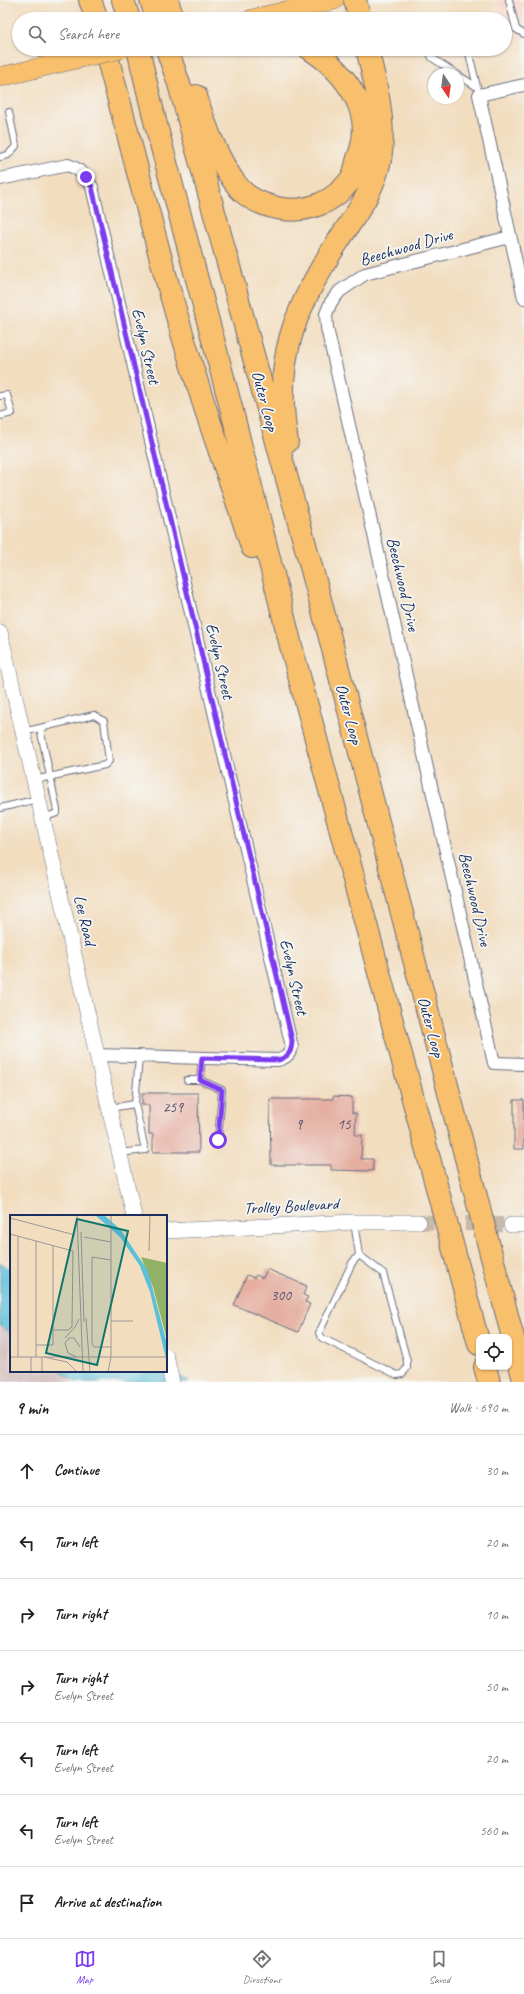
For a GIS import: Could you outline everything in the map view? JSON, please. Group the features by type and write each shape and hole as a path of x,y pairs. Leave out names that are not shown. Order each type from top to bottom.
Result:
{"highway":[{"path":"90,0 94,12"},
{"path":"123,0 127,12"},
{"path":"151,0 155,12"},
{"path":"167,0 171,12"},
{"path":"355,0 358,12"},
{"path":"107,56 173,301 201,396 240,508 269,606 291,646"},
{"name":"Outer Loop","path":"140,56 156,126 232,411 291,646 476,1334"},
{"name":"Outer Loop","path":"169,56 179,84 318,592 524,1380"},
{"path":"184,56 202,117 226,168 241,190 262,205 288,210 312,208 334,196 352,178 364,142 360,106 340,74 318,56"},
{"path":"318,592 285,432 284,390 286,359 290,337 304,299 318,271 366,197 372,185 380,160 381,120 368,56"},
{"path":"196,148 202,117"},
{"path":"486,1370 489,1382"}],"main road":[{"path":"282,12 334,0"},
{"path":"0,77 92,56"}],"street":[{"path":"524,85 478,91 524,298"},
{"name":"Evelyn Street","path":"0,179 68,165 75,168 86,177 92,187 292,1040 290,1054 285,1058 278,1060 97,1055"},
{"name":"Beechwood Drive","path":"510,238 365,274 340,291 330,302 326,314 327,328 494,1063 524,1064"},
{"name":"Lee Road","path":"0,632 134,1215"},
{"name":"Trolley Boulevard","path":"167,1231 354,1222 419,1222"},
{"path":"167,1360 172,1382"}],"lane":[{"path":"510,0 516,29 524,34"},
{"path":"431,56 448,68"},
{"path":"470,56 478,91"},
{"path":"464,80 478,91"},
{"path":"0,158 8,155 16,146 9,112"},
{"path":"0,396 7,395 12,413 0,416"},
{"path":"23,732 94,715 104,721 109,761 105,765 34,780"},
{"path":"40,728 51,776 57,813 43,818"},
{"path":"0,808 38,799"},
{"path":"120,1153 145,1150 135,1104 138,1057"},
{"path":"200,1080 202,1058"},
{"path":"187,1080 200,1080 222,1090 218,1140"},
{"path":"109,1108 135,1104"},
{"path":"354,1222 359,1255 383,1273 408,1361 407,1368 402,1374 397,1375 322,1338 319,1333 352,1263 359,1255"}],"shaded area":[{"path":"497,0 524,0 524,39 512,41 512,12 500,12"},
{"path":"0,1325 10,1332 10,1372 62,1372 75,1382 0,1382"}],"water":[{"path":"0,1262 10,1269 10,1332 0,1325"},
{"path":"167,1369 189,1382 75,1382 62,1372 167,1372"}],"building":[{"path":"142,1093 198,1093 199,1152 153,1152 153,1134 149,1134 149,1105 142,1105"},
{"path":"333,1096 352,1097 352,1113 356,1113 355,1135 362,1135 361,1159 373,1159 373,1171 331,1170 331,1165 271,1165 270,1099 333,1099"},
{"path":"514,1100 524,1100 524,1149 514,1149"},
{"path":"267,1269 307,1286 303,1295 308,1297 305,1302 310,1304 298,1332 234,1305 247,1275 254,1278 256,1275 263,1278"}],"tunnel":[{"path":"419,1222 511,1225"}],"route":[{"path":"86,177 92,187 292,1040 290,1054 285,1058 278,1060 202,1058 200,1080 222,1090 218,1140"}]}
